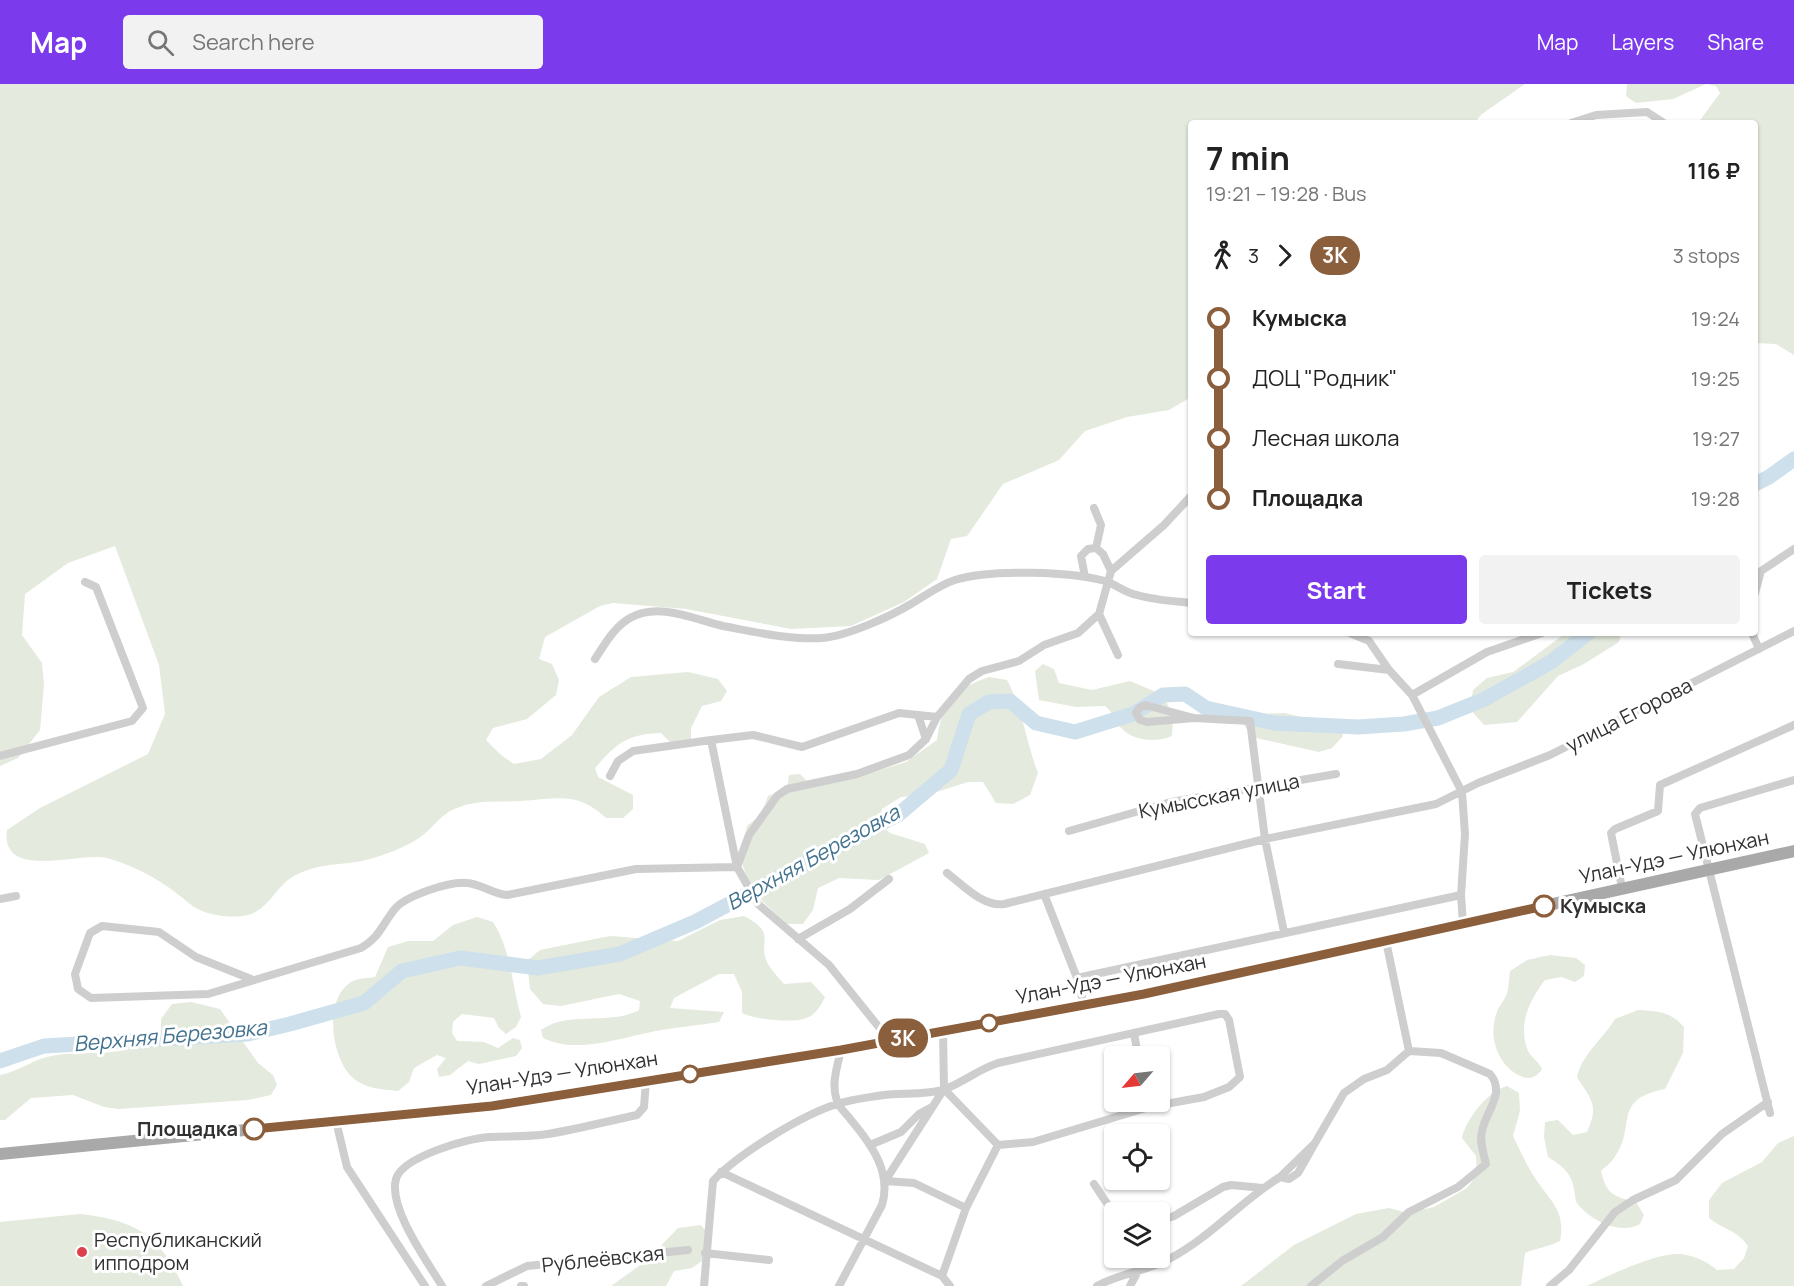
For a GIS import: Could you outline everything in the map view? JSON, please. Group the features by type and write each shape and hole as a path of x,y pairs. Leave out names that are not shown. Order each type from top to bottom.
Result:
{"main road":[{"name":"Улан-Удэ — Улюнхан","path":"0,1154 492,1106 841,1050 1084,1005 1794,851"}],"street":[{"path":"1580,120 1596,115 1647,112 1659,120"},
{"path":"1111,571 1164,525 1188,499"},
{"path":"1094,508 1101,525 1096,548"},
{"path":"737,867 761,816 777,796 787,789 876,767 909,755 926,739 937,717 969,680 982,671 1019,662 1044,645 1078,633 1099,614 1109,583 1111,571 1103,554 1096,548 1088,549 1081,556 1085,577"},
{"path":"1758,582 1761,570 1794,549"},
{"path":"595,659 615,630 630,618 648,611 668,612 723,626 789,638 824,638 861,626 908,606 940,586 967,577 1023,573 1085,577 1109,583 1137,595 1188,603"},
{"path":"0,756 132,721 143,708 96,587 84,582"},
{"path":"1099,614 1118,655"},
{"name":"улица Егорова","path":"947,873 986,902 995,905 1265,838 1425,808 1550,755 1794,631"},
{"path":"1357,636 1369,641 1389,670 1412,695 1462,792 1465,834 1461,895 1463,924"},
{"path":"1412,695 1487,652 1533,636"},
{"path":"1753,636 1760,650"},
{"path":"1338,664 1389,670"},
{"path":"1194,718 1145,705 1136,713 1140,720 1147,722 1194,718 1250,722 1265,838 1284,932"},
{"path":"610,776 618,761 633,751 753,735 802,747 892,714 937,717"},
{"path":"918,715 926,739"},
{"path":"1622,888 1611,833 1615,829 1658,811 1660,785 1794,725"},
{"path":"711,740 737,867 758,904 844,981 890,1041"},
{"name":"Кумысская улица","path":"1069,831 1171,802 1336,774"},
{"path":"1770,1113 1695,818 1697,810 1794,780"},
{"path":"251,979 196,957 159,932 102,926 90,933 75,974 78,989 91,998 208,994 251,979 271,976 360,948 372,942 392,911 408,897 455,884 474,884 498,894 507,895 636,869 737,867"},
{"path":"798,939 850,909 889,879"},
{"path":"1044,894 1077,978 1084,1005"},
{"path":"1077,978 1461,895"},
{"path":"0,899 16,896"},
{"path":"1386,941 1409,1051"},
{"path":"704,1286 710,1193 713,1181 722,1172 788,1128 837,1104 878,1095 944,1089 983,1068 998,1063 1225,1014 1229,1020 1240,1077 1229,1087 1204,1096 1170,1101"},
{"path":"839,1286 882,1205 885,1180 944,1089 942,1031"},
{"path":"1134,1033 1136,1046"},
{"path":"841,1050 834,1087 837,1104 870,1145 885,1180"},
{"path":"1097,1286 1120,1275 1137,1273 1170,1259 1213,1231 1263,1188 1280,1177 1315,1143 1344,1094 1359,1082 1398,1063 1409,1051"},
{"path":"1311,1286 1342,1261 1383,1237 1409,1212 1458,1187 1486,1164 1481,1133 1497,1094 1495,1080 1490,1074 1441,1053 1409,1051"},
{"path":"442,1286 417,1246 399,1206 395,1188 396,1176 406,1166 470,1140 540,1135 637,1115 644,1107 646,1081"},
{"path":"944,1089 998,1145"},
{"path":"1551,1286 1569,1270 1615,1212 1633,1200 1676,1180 1722,1134 1768,1102"},
{"path":"870,1145 901,1132 919,1114 933,1106"},
{"path":"998,1145 1033,1142 1124,1112"},
{"path":"336,1121 347,1167 425,1286"},
{"path":"942,1276 966,1208 998,1145"},
{"path":"722,1172 942,1276 950,1286"},
{"path":"885,1180 914,1183 966,1208"},
{"path":"1094,1184 1106,1202"},
{"path":"1170,1217 1223,1187 1231,1185 1263,1188"},
{"name":"Рублеёвская","path":"486,1286 527,1266 688,1250"},
{"path":"705,1252 769,1260"},
{"path":"1130,1286 1137,1273"}],"shaded area":[{"path":"0,84 1525,84 1477,120 1188,120 1188,399 1169,410 1127,417 1085,431 1059,460 1003,484 967,536 951,539 937,579 904,602 851,626 791,629 686,609 613,603 600,606 545,637 539,659 552,664 559,680 556,695 527,719 493,728 486,740 514,764 541,759 572,735 599,697 631,677 688,672 718,679 727,691 721,701 702,706 691,728 691,745 678,746 671,743 661,733 639,735 617,746 595,768 598,777 633,795 633,809 623,818 606,818 595,809 576,800 556,798 469,804 450,811 423,835 397,850 363,861 315,868 294,876 258,911 245,916 233,917 202,911 154,878 115,860 95,857 45,861 29,860 16,855 8,846 7,830 40,808 148,754 165,714 159,665 115,546 68,563 25,594 22,635 42,663 44,685 40,730 18,758 0,766"},
{"path":"1627,84 1706,84 1673,99 1636,103 1626,96"},
{"path":"1706,84 1794,84 1794,355 1776,344 1758,343 1758,120 1700,120 1720,93 1716,86"},
{"path":"1562,636 1620,636 1619,642 1584,664 1558,676 1517,722 1484,725 1470,709 1473,690 1487,678 1513,672"},
{"path":"1043,664 1054,669 1059,683 1092,690 1130,681 1163,695 1173,716 1172,736 1160,740 1146,740 1133,736 1122,729 1105,706 1076,707 1039,700 1035,671"},
{"path":"989,677 1007,680 1017,703 1038,773 1030,795 1013,804 996,803 983,782 968,782 927,795 901,797 882,809 878,823 890,833 925,844 929,853 879,880 839,878 818,888 813,910 803,924 787,924 763,902 748,881 740,857 747,826 761,815 768,796 787,789 789,775 800,774 812,786 857,777 906,762 937,740 942,715 951,698 966,687"},
{"path":"1284,713 1339,725 1343,736 1332,748 1319,752 1252,737 1244,725 1252,714"},
{"path":"744,916 755,922 764,933 764,950 768,964 784,984 811,982 825,997 814,1014 797,1020 781,1020 763,1019 742,1013 742,992 734,974 719,974 674,998 670,1008 724,1012 719,1022 659,1030 596,1044 569,1045 543,1038 541,1030 552,1024 576,1019 627,1015 639,1010 640,1001 619,994 561,1006 543,1004 530,989 527,961 540,950 610,936 678,941 720,920"},
{"path":"477,917 493,922 504,944 521,1017 516,1027 506,1034 499,1028 494,1018 462,1014 453,1022 452,1033 457,1041 484,1042 498,1048 513,1038 520,1040 522,1048 516,1056 479,1064 468,1061 450,1075 439,1077 437,1069 446,1058 437,1055 414,1068 409,1082 398,1091 361,1084 344,1067 335,1041 334,1012 337,999 343,989 355,980 375,977 388,947 408,941 433,941 453,925"},
{"path":"1550,955 1576,958 1585,965 1584,976 1575,982 1561,977 1545,980 1534,996 1525,1022 1525,1041 1528,1051 1542,1069 1534,1077 1526,1078 1515,1073 1502,1060 1493,1034 1494,1024 1497,1012 1507,994 1510,971 1527,960"},
{"path":"191,1002 220,1009 258,1063 273,1075 277,1085 271,1095 248,1100 119,1109 104,1107 73,1095 31,1098 5,1120 0,1120 0,1075 47,1057 121,1051 135,1047 149,1041 161,1030 161,1019 172,1004"},
{"path":"1638,1010 1664,1013 1679,1022 1684,1027 1683,1053 1665,1089 1648,1094 1637,1100 1631,1107 1621,1146 1613,1160 1601,1171 1608,1190 1617,1196 1636,1202 1644,1215 1640,1224 1624,1228 1606,1224 1583,1210 1576,1202 1573,1183 1568,1174 1548,1157 1544,1137 1545,1122 1558,1120 1573,1135 1587,1132 1593,1109 1590,1098 1577,1077 1583,1061 1615,1019"},
{"path":"1507,1086 1519,1093 1520,1111 1513,1136 1532,1173 1555,1206 1561,1221 1560,1241 1525,1253 1521,1286 1241,1286 1294,1245 1356,1214 1389,1208 1408,1213 1434,1207 1467,1188 1477,1175 1476,1156 1462,1138 1464,1131 1485,1100"},
{"path":"1794,1136 1794,1286 1587,1286 1607,1276 1670,1254 1695,1257 1717,1270 1734,1269 1744,1258 1748,1246 1735,1233 1709,1218 1709,1200 1722,1183 1762,1162 1778,1143"},
{"name":"Республиканский ипподром","path":"80,1214 116,1221 144,1233 165,1254 183,1286 0,1286 0,1222"},
{"path":"701,1225 709,1235 709,1256 692,1268 674,1271 666,1286 611,1286 646,1261 678,1228"}],"waterway":[{"name":"Верхняя Березовка","path":"1758,482 1794,459"},
{"name":"Верхняя Березовка","path":"0,1061 44,1046 248,1034 364,1003 402,971 460,958 538,968 620,954 695,922 899,814 951,770 969,714 989,702 1010,701 1036,723 1075,732 1133,714 1163,695 1185,694 1206,708 1274,723 1358,727 1404,724 1438,718 1485,699 1551,662 1584,636"}],"bus line":[{"name":"3К","path":"254,1129 492,1106 841,1050 1144,994 1544,906"}],"place":[{"name":"Кумыска","path":"1544,906"},
{"name":"Площадка","path":"254,1129"},
{"name":"Республиканский ипподром","path":"82,1252"}]}
